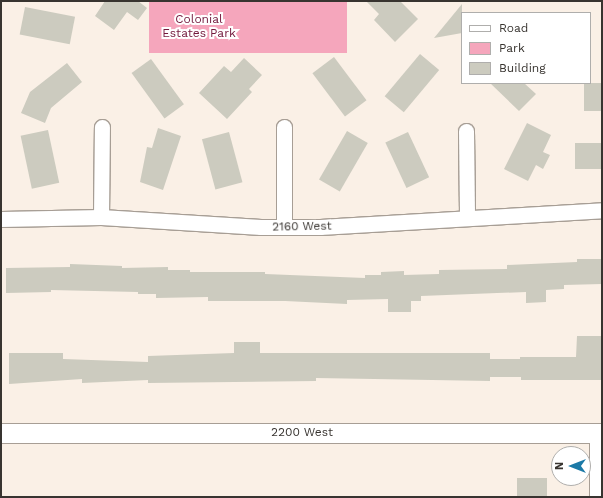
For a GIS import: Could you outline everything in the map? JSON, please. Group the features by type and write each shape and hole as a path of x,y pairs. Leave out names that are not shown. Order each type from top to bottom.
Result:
{"street":[{"path":"101,217 102,127"},
{"path":"284,127 284,227"},
{"path":"466,131 467,218"},
{"name":"2160 West","path":"1,219 101,217 284,227 602,210"},
{"name":"2200 West","path":"1,433 599,433"},
{"path":"597,497 599,433"}],"green space":[{"name":"Colonial Estates Park","path":"149,1 347,1 347,53 149,53"}],"building":[{"path":"105,1 138,1 147,8 138,20 127,12 114,30 95,16"},
{"path":"366,1 400,1 418,19 395,42 374,20 379,14"},
{"path":"462,4 461,33 434,38"},
{"path":"25,7 75,17 70,44 20,34"},
{"path":"420,54 439,70 404,112 385,96"},
{"path":"334,57 366,100 345,116 312,73"},
{"path":"244,58 262,75 249,89 252,92 227,119 199,93 224,66 231,72"},
{"path":"151,59 184,104 164,118 132,73"},
{"path":"67,63 82,82 51,108 45,123 21,113 30,92"},
{"path":"602,83 602,111 584,111 584,84"},
{"path":"491,84 525,84 536,94 519,111"},
{"path":"527,123 551,135 543,152 550,155 543,169 536,165 528,181 504,169"},
{"path":"158,128 181,136 163,190 140,182 147,147 152,148"},
{"path":"48,130 59,183 32,189 21,136"},
{"path":"347,131 368,143 340,191 319,179"},
{"path":"229,132 242,182 215,189 202,139"},
{"path":"408,132 429,177 406,188 385,143"},
{"path":"575,143 602,143 602,169 575,169"},
{"path":"577,259 602,259 602,284 564,285 564,289 546,290 546,302 526,303 526,292 421,296 421,301 411,301 411,312 388,312 388,299 347,300 347,304 285,301 208,301 208,297 156,298 156,294 138,294 138,292 51,290 51,292 6,293 6,268 70,267 70,264 122,266 122,268 168,267 168,270 190,270 190,272 265,272 265,274 365,278 365,275 381,275 381,272 404,271 404,275 439,274 439,270 507,269 507,265 577,262"},
{"path":"577,336 602,336 602,380 521,380 521,377 490,377 490,381 316,378 316,381 148,383 148,380 82,383 82,379 9,384 9,353 63,353 63,359 148,362 148,356 234,353 234,342 260,342 260,353 490,353 490,359 520,359 520,357 576,357"},
{"path":"517,478 547,478 547,497 517,497"}]}
